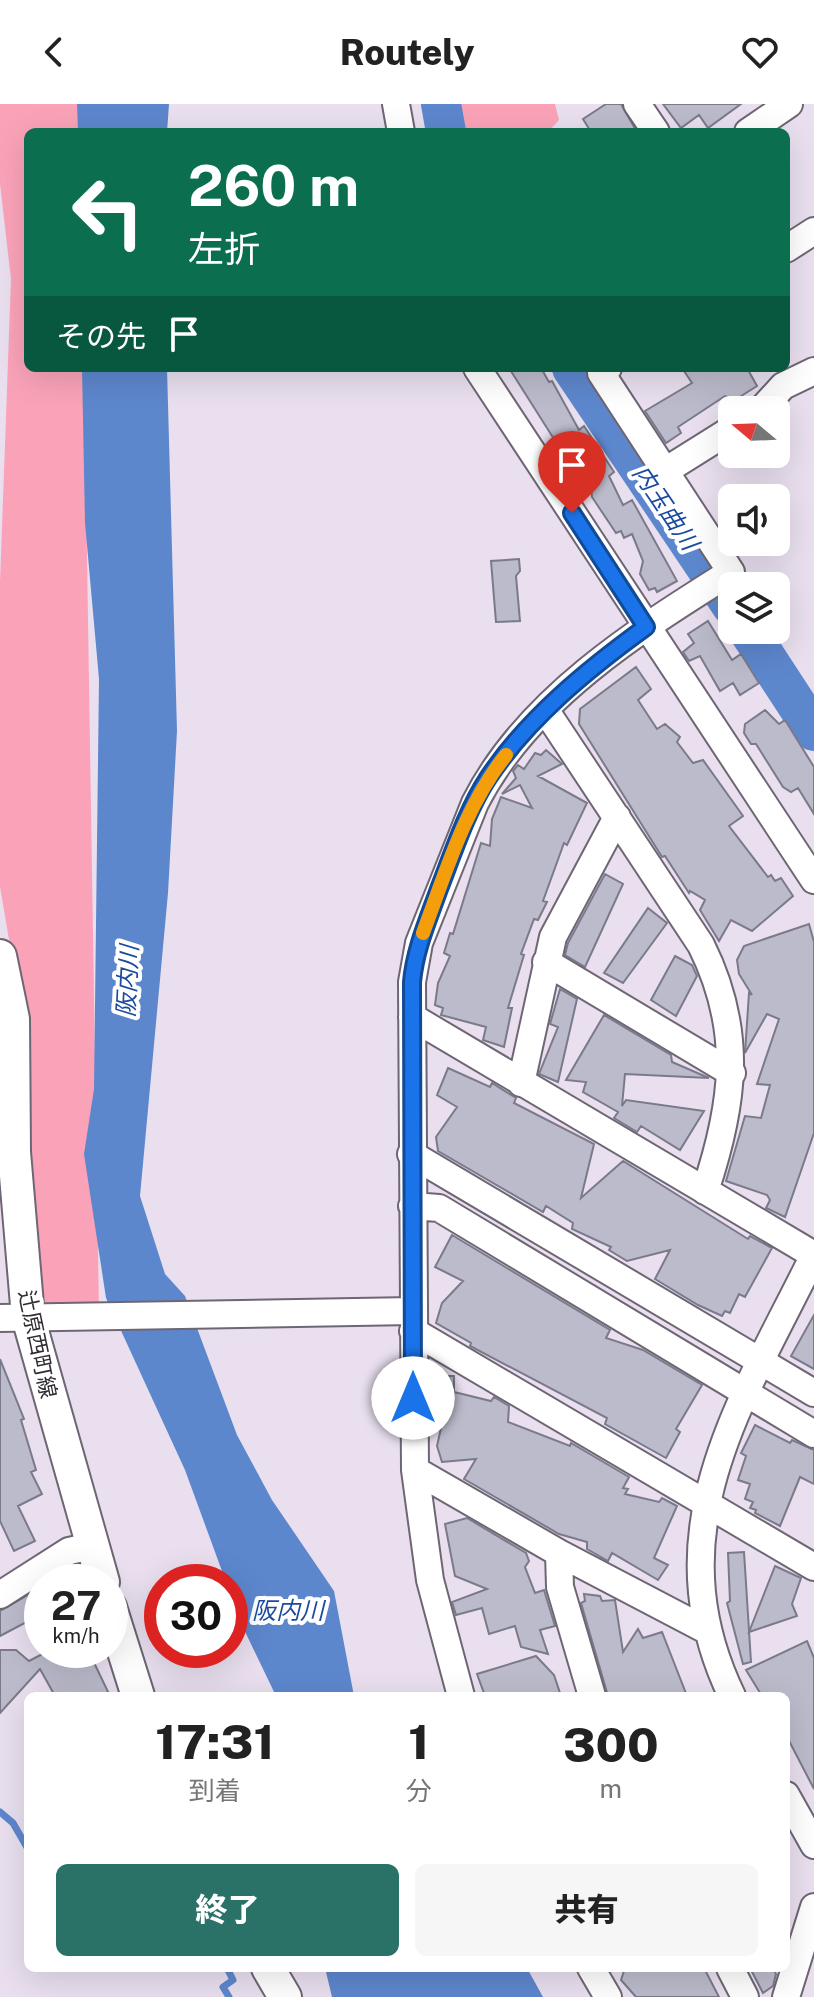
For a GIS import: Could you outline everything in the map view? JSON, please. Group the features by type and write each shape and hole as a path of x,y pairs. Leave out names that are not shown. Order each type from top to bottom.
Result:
{"main road":[{"name":"辻原西町線","path":"0,956 13,1019 7,1153 29,1318 98,1564"},
{"path":"128,1664 137,1692"},
{"path":"270,1972 285,1997"}],"street":[{"path":"396,104 400,128"},
{"path":"637,104 653,128"},
{"path":"754,128 789,104"},
{"path":"790,246 814,231"},
{"path":"768,396 777,377 814,371"},
{"path":"480,372 814,880"},
{"path":"460,1692 430,1580 415,1470 411,1154 414,962 459,840 488,778 546,711 579,679 646,627 730,573 602,372"},
{"path":"665,471 718,438"},
{"path":"546,711 713,968 728,1022 732,1073 724,1134 705,1191"},
{"path":"521,1083 546,962 563,913 617,817"},
{"path":"546,962 732,1073"},
{"path":"412,1017 814,1255 744,1392 705,1501 701,1566 706,1630 730,1692"},
{"path":"411,1154 814,1393"},
{"path":"412,1206 439,1208 814,1434"},
{"path":"29,1318 290,1313 413,1321 814,1567"},
{"path":"415,1470 559,1553 706,1630"},
{"path":"0,1595 69,1551 92,1546"},
{"path":"559,1553 560,1587 591,1692"},
{"path":"790,1802 814,1845"},
{"path":"786,1997 814,1907"},
{"path":"593,1972 608,1997"},
{"path":"732,1972 745,1997"}],"shaded area":[{"path":"0,104 80,104 81,128 24,128 24,372 84,372 99,1313 47,1312 43,1304 27,1163 13,963 0,887 0,582 11,279 0,184"},
{"path":"427,104 555,104 559,120 552,128 430,128"}],"water":[{"path":"77,104 169,104 167,128 78,128"},
{"name":"阪内川","path":"82,372 167,372 177,731 168,893 140,1196 165,1274 185,1296 237,1435 272,1500 334,1591 353,1692 274,1692 248,1638 248,1564 219,1564 185,1470 106,1298 84,1154 94,1089 99,679 85,523"},
{"path":"326,1972 529,1972 543,1997 332,1997"}],"building":[{"path":"606,104 621,104 635,128 589,128 583,119"},
{"path":"663,104 741,104 708,128 699,115 681,128"},
{"path":"512,372 543,372 549,382 552,381 579,430 584,426 614,472 609,476 623,505 632,500 677,581 657,592 655,588 649,590 640,574 643,561 632,534 624,538 621,531 616,533 592,497 588,456 571,466"},
{"path":"685,372 749,372 757,386 741,396 718,396 718,401 678,427 681,433 666,443 645,411 692,383"},
{"path":"519,559 520,571 516,576 520,621 496,622 491,561"},
{"path":"708,621 718,637 718,644 722,644 732,660 741,654 759,683 740,695 733,683 720,691 700,656 689,661 683,652 694,643 688,634"},
{"path":"636,667 651,689 638,700 657,729 665,724 680,737 677,742 693,763 703,760 743,816 729,826 768,877 771,875 775,881 781,878 793,896 752,931 731,920 719,941 700,910 705,900 689,893 665,856 662,857 579,724 580,709"},
{"path":"765,710 779,724 785,720 814,767 814,814 798,788 791,792 783,787 756,744 751,744 744,733 745,724"},
{"path":"546,750 562,764 538,776 587,803 567,845 564,843 543,901 547,902 538,920 534,919 521,954 524,955 508,1008 512,1008 504,1047 483,1040 486,1027 441,1015 443,1008 435,1005 438,983 450,956 444,953 450,933 453,934 481,843 490,846 492,819 501,797 532,808 520,785 502,794 516,778 513,771 518,765 524,769 535,753 541,755"},
{"path":"605,874 623,884 585,967 565,955 568,943"},
{"path":"648,908 667,923 623,983 604,973"},
{"path":"809,924 814,942 814,1133 785,1217 766,1208 770,1200 767,1195 726,1181 745,1116 761,1118 770,1085 757,1084 779,1019 767,1014 745,1053 749,993 752,995 739,974 737,960 744,946"},
{"path":"675,956 692,965 697,976 676,1016 651,1000"},
{"path":"560,989 577,999 558,1082 539,1074 558,1027 550,1024"},
{"path":"604,1015 671,1055 672,1062 709,1078 625,1074 622,1106 626,1100 704,1111 680,1150 641,1126 637,1132 614,1118 618,1112 583,1092 586,1082 566,1080"},
{"path":"448,1068 490,1087 492,1083 516,1098 514,1103 594,1144 581,1198 623,1161 748,1239 750,1236 772,1248 745,1297 739,1294 730,1313 725,1311 722,1316 698,1305 655,1279 670,1250 627,1261 609,1250 611,1247 572,1229 573,1223 546,1206 543,1212 438,1151 436,1137 457,1107 437,1095"},
{"path":"452,1235 610,1330 606,1338 643,1350 702,1385 676,1429 680,1432 666,1458 605,1424 607,1418 470,1346 471,1343 436,1323 442,1303 463,1281 435,1267"},
{"path":"814,1315 814,1369 791,1356"},
{"path":"0,1359 24,1419 21,1420 36,1470 31,1472 42,1494 18,1506 35,1541 14,1551 0,1521"},
{"path":"436,1376 454,1376 454,1392 491,1401 494,1397 509,1406 508,1422 570,1446 571,1443 629,1477 623,1488 628,1489 625,1494 659,1502 662,1498 677,1506 654,1558 668,1565 658,1580 612,1553 608,1561 587,1549 587,1542 559,1534 464,1479 476,1459 442,1462 437,1446 445,1410 436,1409"},
{"path":"755,1425 790,1443 792,1440 814,1450 814,1484 800,1477 780,1526 750,1508 753,1502 745,1499 750,1484 738,1480 746,1456 741,1453"},
{"path":"467,1518 526,1553 529,1561 525,1567 535,1593 544,1590 555,1626 540,1630 548,1654 521,1647 515,1626 489,1634 482,1608 456,1615 452,1602 487,1589 455,1576 445,1524"},
{"path":"744,1552 751,1662 743,1664 727,1603 730,1601 728,1553"},
{"path":"775,1566 801,1578 792,1604 797,1616 749,1632"},
{"path":"584,1594 600,1596 602,1601 615,1600 623,1652 638,1629 643,1638 662,1632 685,1692 607,1692 581,1603 585,1601"},
{"path":"24,1597 24,1623 0,1636 0,1611"},
{"path":"807,1641 814,1658 814,1789 790,1743 790,1692 760,1692 746,1670"},
{"path":"0,1650 16,1650 24,1657 24,1668 97,1668 108,1692 53,1692 40,1669 0,1713"},
{"path":"536,1656 554,1675 560,1692 484,1692 477,1674"},
{"path":"624,1972 706,1972 719,1997 636,1997 621,1980"},
{"path":"752,1972 775,1972 773,1986 763,1993"}],"waterway":[{"name":"内玉曲川","path":"441,104 445,128"},
{"name":"内玉曲川","path":"575,372 718,585"},
{"name":"内玉曲川","path":"757,644 814,731"},
{"path":"0,1812 13,1823 24,1842"},
{"path":"229,1972 233,1980 223,1987 229,1997"}],"slow traffic":[{"path":"423,933 475,803 488,778 506,755"}],"route":[{"path":"413,1398 412,982 419,943 454,852 488,778 517,742 579,679 646,627 572,513"}]}
